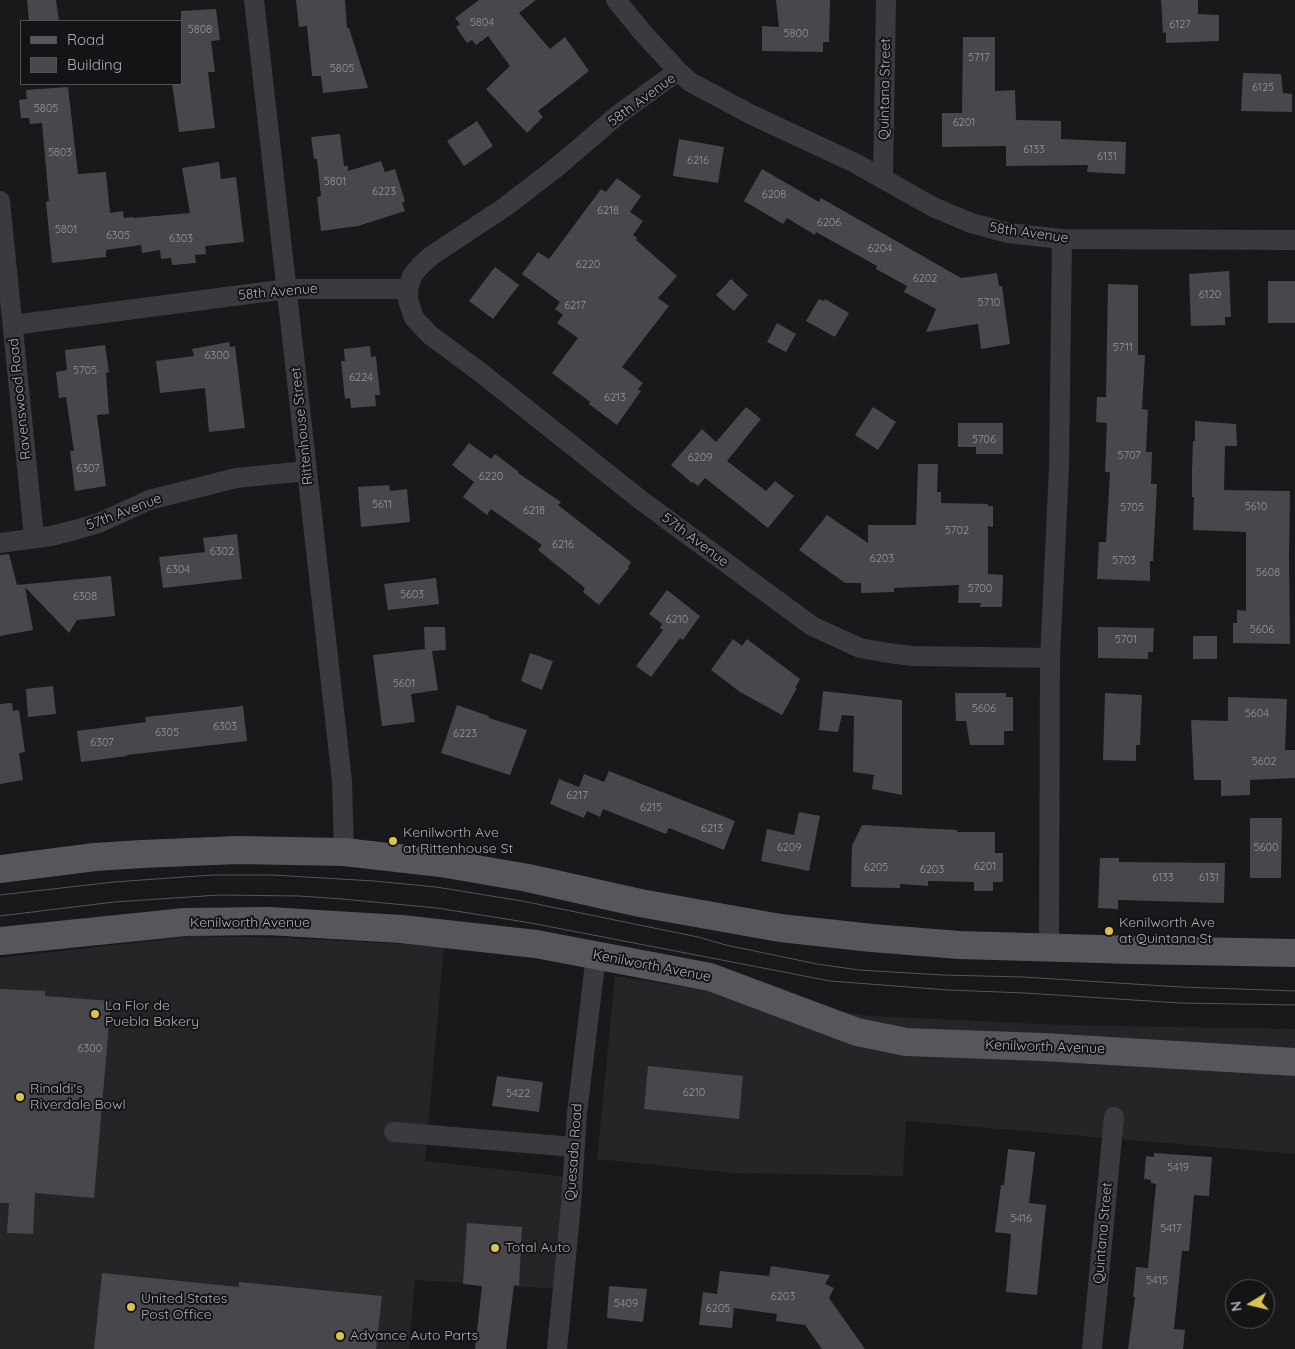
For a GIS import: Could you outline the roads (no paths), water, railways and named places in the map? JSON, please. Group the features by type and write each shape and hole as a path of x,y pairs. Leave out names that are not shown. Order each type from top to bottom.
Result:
{"main road":[{"path":"0,870 95,857 150,854 238,850 344,852 441,863 528,878 640,903 780,928 872,938 959,945 1295,953"},
{"name":"Kenilworth Avenue","path":"0,942 185,922 268,921 401,929 486,938 710,977 858,1032 906,1042 1070,1048 1295,1062"}],"street":[{"name":"Rittenhouse Street","path":"254,0 342,781 344,852"},
{"path":"616,0 642,33 678,71"},
{"name":"Quintana Street","path":"884,178 886,0"},
{"name":"58th Avenue","path":"13,325 287,289 408,289 412,276 431,256 505,207 557,167 619,114 678,71 690,82 715,96 884,178 903,192 933,207 971,223 1008,233 1062,240 1295,240"},
{"name":"Ravenswood Road","path":"0,201 34,538"},
{"path":"1049,947 1050,658 1059,468 1062,240"},
{"name":"57th Avenue","path":"408,289 408,300 414,318 430,335 480,372 642,501 812,626 860,648 888,654 1050,658"},
{"name":"57th Avenue","path":"0,543 51,536 100,523 141,503 162,496 236,478 307,470"},
{"name":"Quesada Road","path":"557,1349 584,1046 596,956"},
{"name":"Quintana Street","path":"1092,1349 1114,1117"},
{"path":"394,1132 574,1147"}],"tram line":[{"path":"0,895 114,882 212,875 272,875 374,881 436,887 522,901 698,937 726,945 817,964 859,970 1295,991"},
{"path":"0,916 114,902 219,895 300,896 437,908 531,923 830,981 948,990 1180,1003 1295,1005"}],"place":[{"name":"Kenilworth Ave at Rittenhouse St","path":"393,841"},
{"name":"Kenilworth Ave at Quintana St","path":"1109,931"},
{"name":"La Flor de Puebla Bakery","path":"95,1014"},
{"name":"Rinaldi's Riverdale Bowl","path":"20,1097"},
{"name":"Total Auto","path":"495,1248"},
{"name":"United States Post Office","path":"131,1307"},
{"name":"Advance Auto Parts","path":"340,1336"}]}
